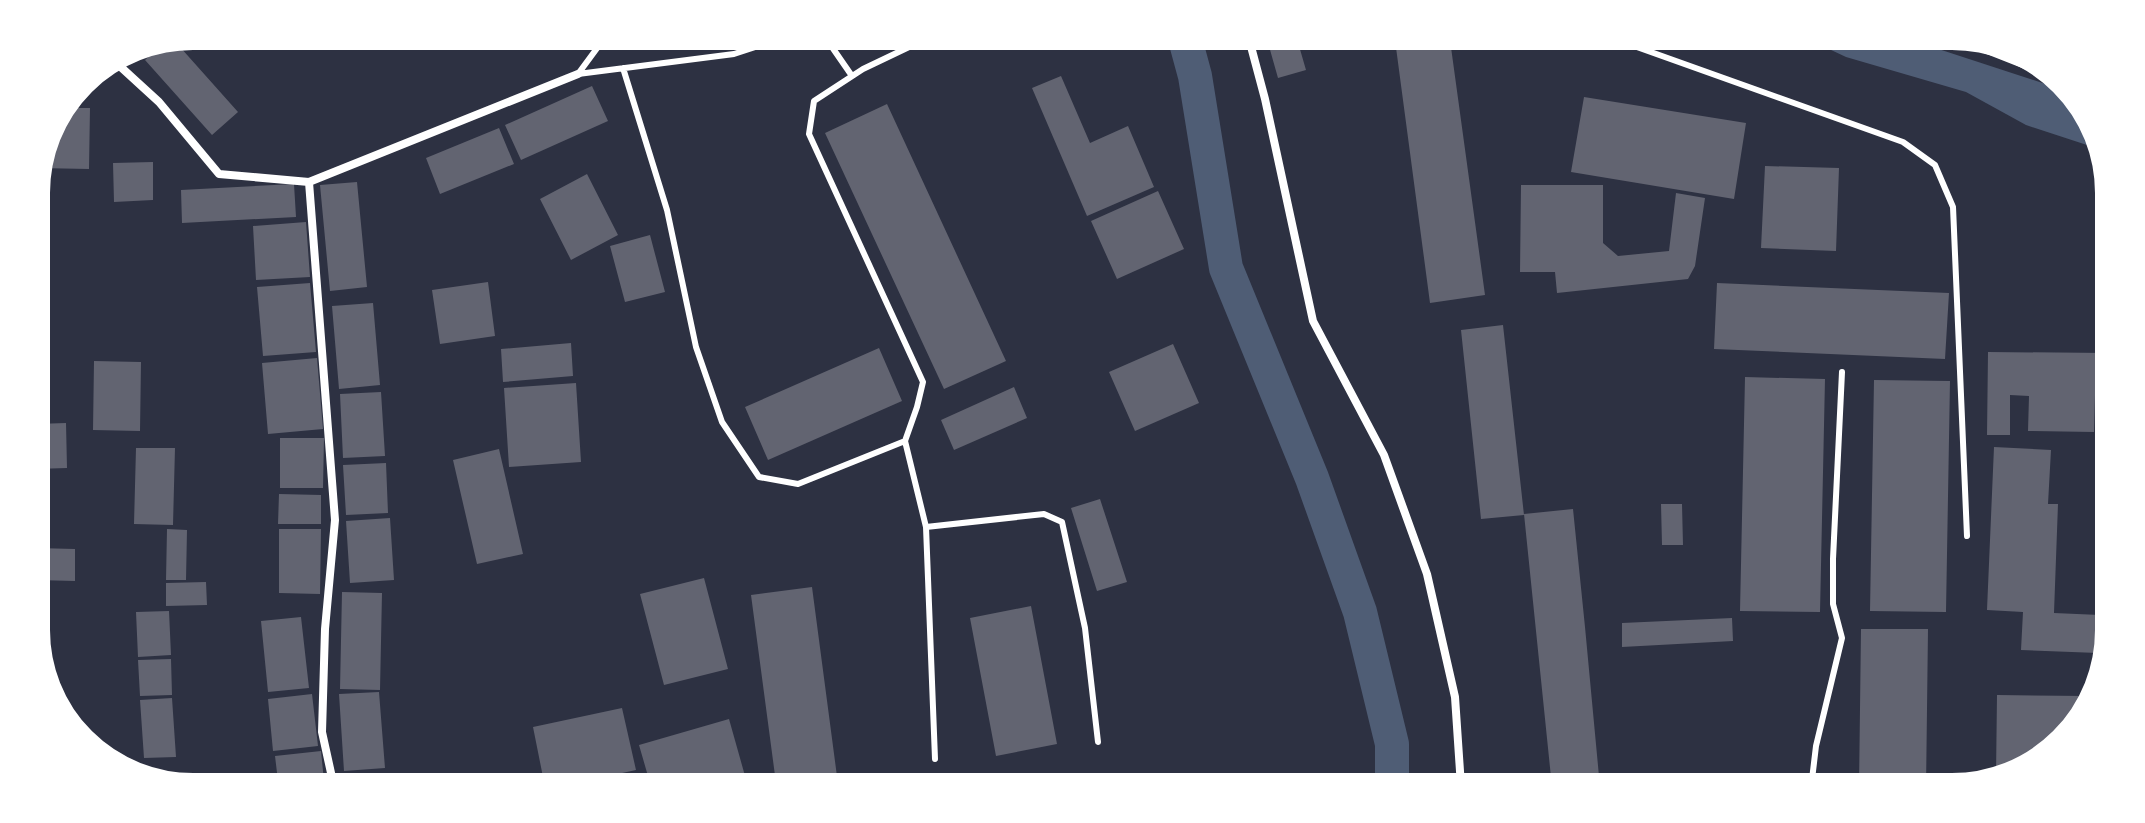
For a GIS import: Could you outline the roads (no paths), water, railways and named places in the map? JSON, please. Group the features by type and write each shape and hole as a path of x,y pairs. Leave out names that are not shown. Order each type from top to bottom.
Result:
{"street":[{"path":"1251,48 1313,321 1384,455 1427,574 1455,697 1460,775"},
{"path":"121,67 159,102 219,174 309,182 578,74"},
{"path":"309,182 335,520 325,629 322,732 331,775"}],"lane":[{"path":"578,74 597,48"},
{"path":"578,74 734,54 752,48"},
{"path":"833,48 852,76"},
{"path":"907,48 863,69 814,101 809,134 923,382 905,441 926,527 935,759"},
{"path":"1640,48 1903,142 1935,165 1953,207 1967,536"},
{"path":"623,68 667,210 696,347 722,422 759,477 798,484 905,441"},
{"path":"1813,775 1816,746 1842,638 1833,604 1842,372"},
{"path":"926,527 1044,514 1062,522 1085,628 1098,742"}],"water":[{"path":"1827,48 1935,48 2047,84 2078,121 2089,146 2026,125 1966,92 1846,57"}],"waterway":[{"path":"1187,48 1195,76 1226,268 1312,478 1360,612 1392,744 1392,775"}]}
